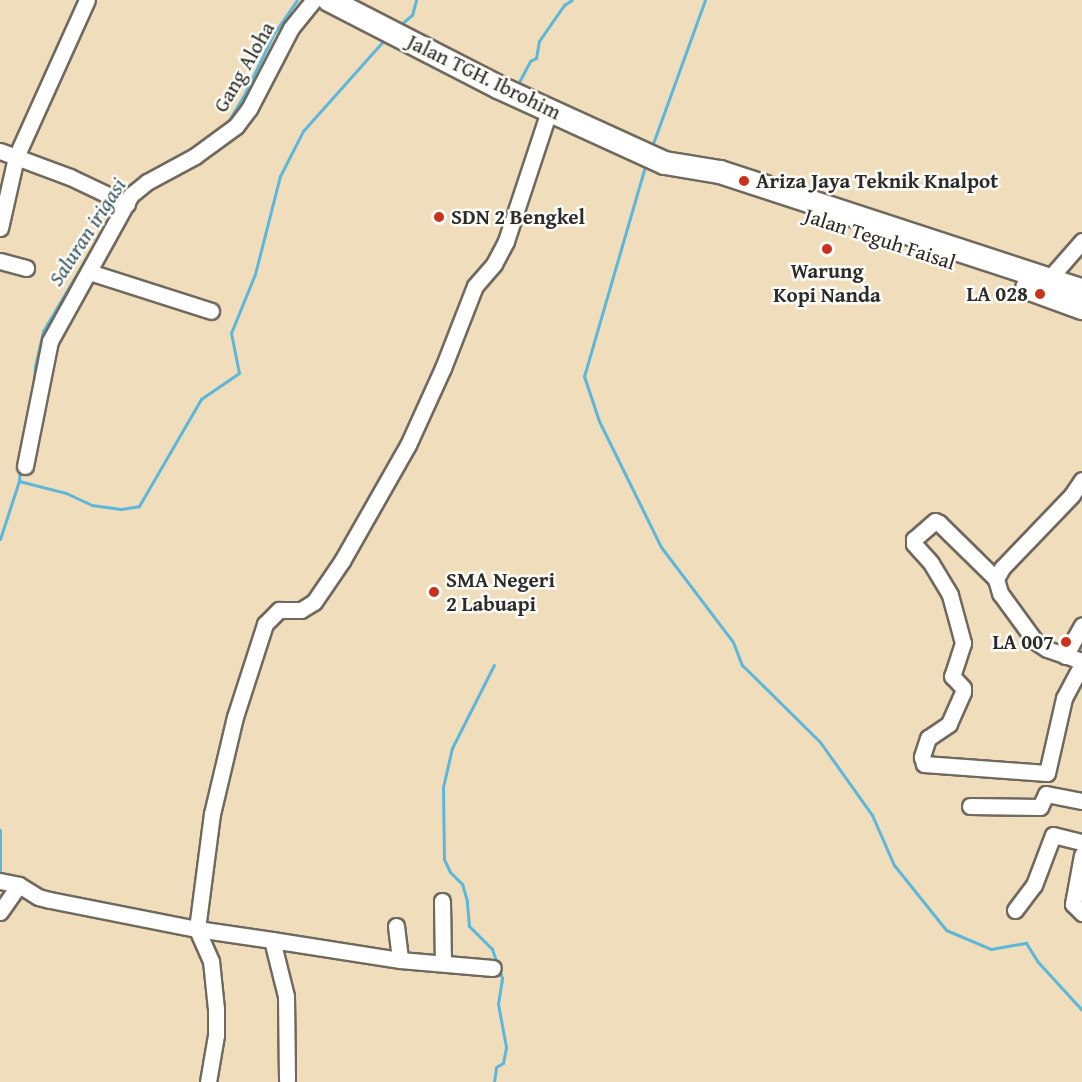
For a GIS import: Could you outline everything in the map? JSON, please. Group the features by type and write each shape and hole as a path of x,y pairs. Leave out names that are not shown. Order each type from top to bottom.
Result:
{"highway":[{"name":"Jalan TGH. Ibrohim","path":"329,0 549,111 639,153"},
{"name":"Jalan Teguh Faisal","path":"639,153 744,195 1047,287 1082,290"},
{"name":"Jalan Teguh Faisal","path":"1047,287 1082,308"}],"street":[{"path":"0,228 16,157 87,0"},
{"name":"Gang Aloha","path":"25,466 50,341 89,272 122,202 144,184 195,156 236,126 249,109 291,28 314,0"},
{"path":"208,1082 216,1035 216,1009 211,961 197,929 212,814 235,717 265,624 279,610 302,610 314,602 342,561 408,445 443,368 475,286 494,264 506,241 549,111"},
{"path":"0,151 70,177 122,202"},
{"path":"1047,287 1082,241"},
{"path":"0,261 26,268"},
{"path":"89,272 211,311"},
{"path":"996,579 1002,568 1072,495 1082,480"},
{"path":"935,521 996,579 1000,593 1030,635 1047,649 1082,663 1064,698 1052,774 927,766 922,762 928,738 949,724 963,692 963,688 952,676 963,643 950,595 931,563 914,544 914,539 935,521"},
{"path":"1065,656 1082,625"},
{"path":"970,806 1040,807 1048,794 1082,801"},
{"path":"1015,910 1034,885 1053,835 1082,842"},
{"path":"1078,910 1082,855"},
{"path":"0,912 10,883 38,897 50,900 197,929 400,960 492,968"},
{"path":"442,901 443,963"},
{"path":"396,926 400,960"},
{"path":"272,940 286,996 287,1080"}],"waterway":[{"name":"Saluran irigasi","path":"221,128 229,120 273,35 297,0"},
{"path":"400,25 412,15 416,0"},
{"path":"519,82 530,61 536,58 539,41 564,5 572,0"},
{"path":"651,149 705,0"},
{"path":"19,481 66,493 92,505 121,509 139,506 201,399 239,373 231,333 255,274 280,176 303,131 386,38"},
{"path":"646,163 584,376 599,421 661,547 733,642 742,665 820,742 872,815 894,865 946,930 991,949 1026,943 1038,962 1082,1010"},
{"name":"Saluran irigasi","path":"33,391 35,366 43,331 117,206"},
{"name":"Saluran irigasi","path":"0,539 19,481 20,468"},
{"path":"494,665 452,748 443,787 444,859 450,872 462,884 467,901 469,926 492,949 502,978 498,1004 506,1047 503,1063 496,1067 494,1082"},
{"name":"Saluran irigasi","path":"0,830 0,874"}],"place":[{"name":"Ariza Jaya Teknik Knalpot","path":"744,181"},
{"name":"SDN 2 Bengkel","path":"439,217"},
{"name":"Warung Kopi Nanda","path":"827,249"},
{"name":"LA 028","path":"1040,294"},
{"name":"SMA Negeri 2 Labuapi","path":"434,592"},
{"name":"LA 007","path":"1066,642"}]}
